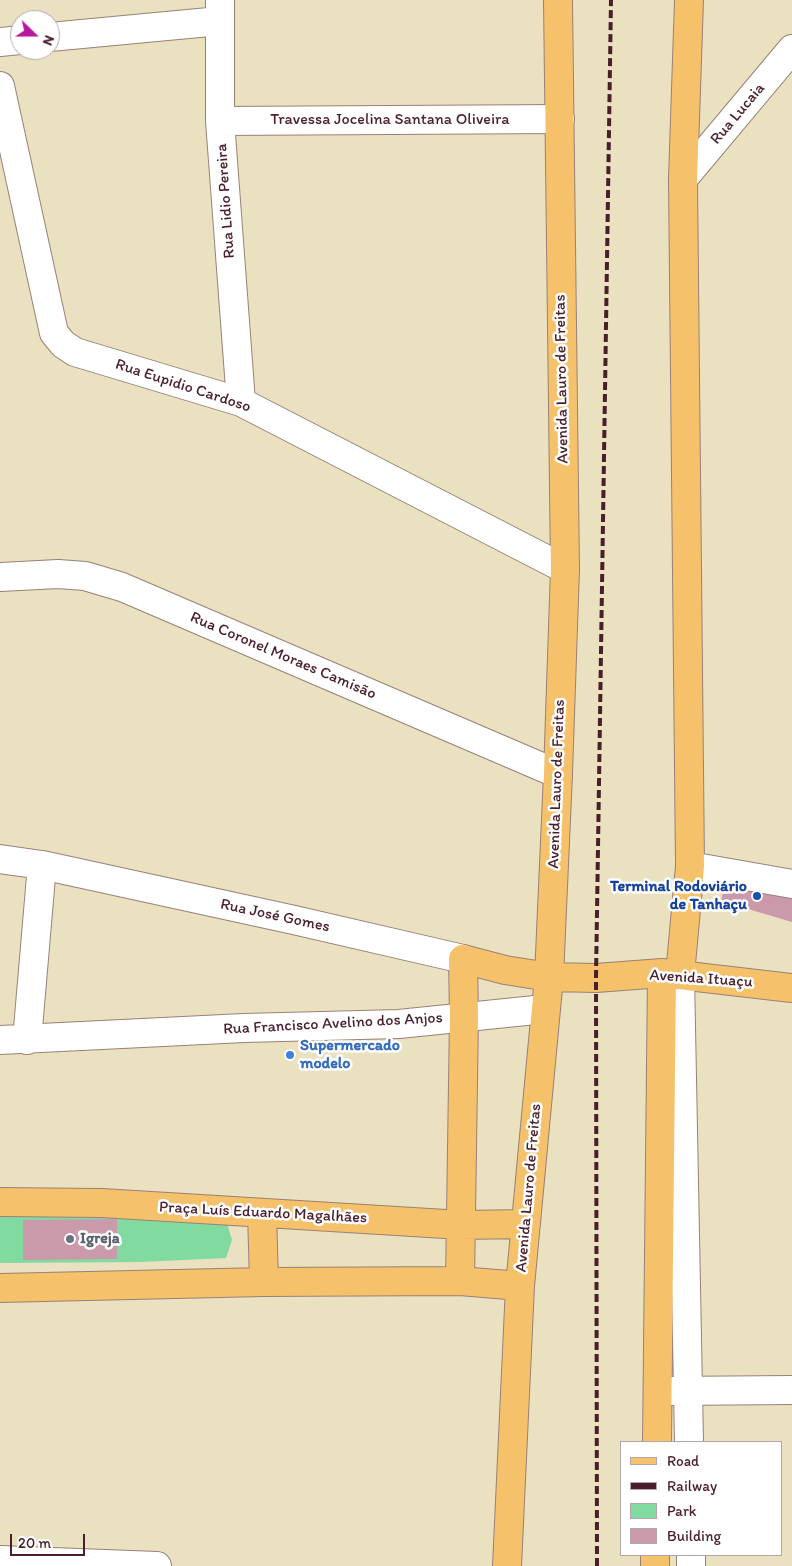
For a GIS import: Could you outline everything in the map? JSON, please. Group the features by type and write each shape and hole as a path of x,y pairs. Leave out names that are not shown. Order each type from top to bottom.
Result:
{"main road":[{"name":"Avenida Lauro de Freitas","path":"507,1566 520,1286 549,977 558,774 564,569 558,0"},
{"path":"657,1441 671,974 690,866 683,179 689,0"},
{"path":"460,1281 464,1017 463,959"},
{"name":"Rua José Gomes","path":"463,959 505,970 549,977"},
{"name":"Avenida Ituaçu","path":"549,977 596,978 671,974 792,988"},
{"name":"Praça Luís Eduardo Magalhães","path":"0,1202 102,1204 462,1225 526,1224"},
{"path":"262,1213 264,1282"},
{"path":"0,1288 264,1282 460,1281 520,1286"}],"street":[{"path":"60,36 220,11"},
{"name":"Rua Lidio Pereira","path":"220,11 220,121 241,402"},
{"name":"Rua Lucaia","path":"683,179 792,49"},
{"name":"Rua Eupidio Cardoso","path":"0,86 54,333 63,344 76,352 241,402 564,569"},
{"name":"Travessa Jocelina Santana Oliveira","path":"220,121 560,119"},
{"name":"Rua Coronel Moraes Camisão","path":"0,577 58,574 86,576 122,587 558,774"},
{"name":"Rua José Gomes","path":"0,859 42,865 463,959"},
{"path":"27,1040 42,865"},
{"path":"690,866 792,884"},
{"path":"671,974 689,1441"},
{"name":"Rua Francisco Avelino dos Anjos","path":"0,1040 244,1028 399,1024 546,1009"},
{"path":"658,1391 792,1390"},
{"path":"0,1560 157,1566"}],"green space":[{"path":"0,1214 207,1217 227,1223 232,1240 226,1258 141,1262 0,1263"}],"building":[{"name":"Terminal Rodoviário de Tanhaçu","path":"727,873 792,891 792,922 721,901"},
{"name":"Igreja","path":"117,1219 117,1259 23,1260 23,1220"}],"railway":[{"path":"597,1566 596,978 611,0"}],"place":[{"name":"Terminal Rodoviário de Tanhaçu","path":"757,896"},
{"name":"Supermercado modelo","path":"290,1055"},
{"name":"Igreja","path":"70,1239"}]}
